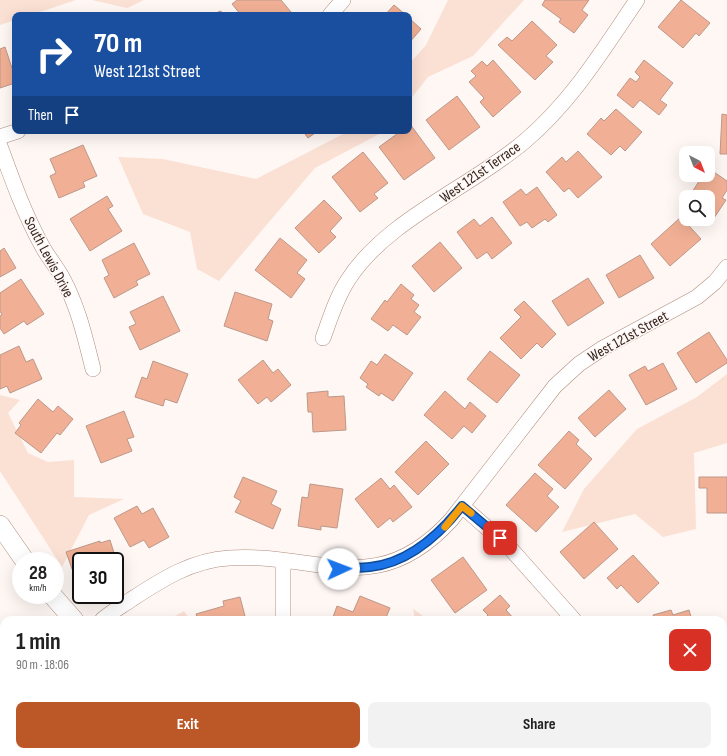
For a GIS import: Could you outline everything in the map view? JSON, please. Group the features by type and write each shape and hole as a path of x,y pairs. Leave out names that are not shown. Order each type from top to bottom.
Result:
{"street":[{"path":"333,12 343,0"},
{"name":"West 121st Terrace","path":"323,338 336,303 348,280 367,255 392,233 523,142 549,119 576,89 637,0"},
{"path":"0,137 12,133"},
{"name":"South Lewis Drive","path":"0,146 22,206 41,246 62,276 73,299 81,320 94,369"},
{"name":"West 121st Street","path":"108,616 166,577 202,563 227,558 256,558 339,569 372,567 399,559 421,547 439,534 555,386 579,364 603,348 697,297 715,282 727,267"},
{"path":"462,506 510,548 570,616"},
{"path":"0,525 19,552"},
{"path":"283,561 283,616"},
{"path":"60,604 70,616"}],"shaded area":[{"path":"0,0 76,0 40,12 12,12 12,21 0,25"},
{"path":"92,0 144,0 127,8"},
{"path":"448,0 524,0 473,56 428,77 412,97 412,61 426,45"},
{"path":"343,134 379,134 315,168 219,281 197,269 190,232 143,214 118,157 163,159 256,179"},
{"path":"727,374 727,443 694,453 696,529 663,537 635,514 562,532 584,489 637,429 697,397"},
{"path":"0,395 20,400 8,413 28,453 48,462 74,460 74,497 124,499 89,515 64,563 64,552 52,552 0,471"},
{"path":"413,609 423,616 414,616"},
{"path":"184,611 187,616 175,616"}],"building":[{"path":"237,0 281,0 291,12 239,12 232,4"},
{"path":"545,0 589,0 582,10 588,15 574,33 559,22 561,19 542,5"},
{"path":"681,0 710,23 699,36 696,33 683,48 658,27"},
{"path":"394,5 402,12 388,12"},
{"path":"412,21 421,29 412,40"},
{"path":"532,21 557,45 546,56 553,62 535,80 498,45 507,37 512,41"},
{"path":"5,47 12,68 12,84 0,88 0,49"},
{"path":"493,60 521,92 493,117 480,102 484,98 469,82 476,76 471,71 482,61 487,66"},
{"path":"644,60 673,83 660,100 667,105 659,115 640,100 633,108 617,95 630,78 636,82 640,77 635,72"},
{"path":"457,96 480,127 449,150 426,120"},
{"path":"616,109 642,132 625,151 620,146 611,155 587,134 601,118 604,121"},
{"path":"722,114 727,115 727,154 720,154"},
{"path":"412,127 435,158 404,180 379,147 397,134 412,134"},
{"path":"305,134 314,134 308,138"},
{"path":"83,145 97,176 83,182 85,187 59,198 50,176 56,173 50,159"},
{"path":"578,151 602,177 578,198 569,188 564,192 546,172 562,157 566,162"},
{"path":"363,152 388,183 374,194 378,198 360,212 332,177"},
{"path":"715,173 727,181 727,190 722,198 726,200 715,216 715,190 693,190 699,182 715,182"},
{"path":"537,187 557,215 548,222 545,219 532,228 527,222 520,226 503,202 521,189 526,195"},
{"path":"107,196 113,206 108,209 122,231 90,251 70,219"},
{"path":"324,200 342,218 330,231 336,237 319,253 295,228"},
{"path":"492,217 512,243 492,259 487,252 477,259 457,232 474,219 480,226"},
{"path":"679,219 679,226 689,226 701,239 670,266 651,244"},
{"path":"280,238 307,260 297,273 305,279 291,298 255,270"},
{"path":"440,242 462,268 434,292 412,266"},
{"path":"134,243 150,274 136,281 138,285 114,298 104,278 109,275 102,260"},
{"path":"4,248 16,268 0,277 0,251"},
{"path":"640,255 654,278 619,298 606,275"},
{"path":"588,278 604,303 568,326 552,301"},
{"path":"21,279 44,314 27,325 24,321 4,334 0,328 0,316 2,315 0,311 0,293"},
{"path":"401,284 414,295 411,299 419,305 414,312 421,317 407,335 393,325 388,331 371,319 385,300 387,302"},
{"path":"235,292 272,304 268,319 273,321 267,341 224,326"},
{"path":"163,296 180,331 140,350 129,327 136,324 130,312"},
{"path":"524,301 556,334 542,348 537,343 521,359 500,338 521,317 514,310"},
{"path":"709,332 727,360 727,363 696,383 677,353"},
{"path":"19,346 26,362 33,359 42,379 10,393 7,386 0,389 0,355"},
{"path":"490,351 520,375 497,403 467,379"},
{"path":"385,354 413,373 393,401 381,393 379,396 366,387 368,384 360,378 371,361 377,365"},
{"path":"263,360 273,373 278,369 291,385 271,402 267,397 258,404 238,380"},
{"path":"153,361 188,374 177,403 165,399 163,406 135,397 142,377 147,379"},
{"path":"663,363 677,389 646,405 629,375 645,366 648,371"},
{"path":"609,390 626,409 595,437 578,418"},
{"path":"328,391 328,397 344,396 346,430 313,432 312,412 308,412 307,393"},
{"path":"445,391 465,409 470,402 486,416 472,433 464,426 452,439 424,415"},
{"path":"38,399 53,412 58,406 73,419 60,435 57,433 41,453 15,433 21,425 19,423"},
{"path":"124,411 134,437 127,439 132,451 101,463 86,426"},
{"path":"569,431 579,440 576,444 592,459 565,489 538,465"},
{"path":"426,441 449,464 418,495 395,472"},
{"path":"535,473 553,489 547,496 559,507 536,532 506,505"},
{"path":"243,477 277,491 271,504 281,509 273,529 235,512 241,501 234,497"},
{"path":"699,477 727,477 727,513 707,513 707,488 699,488"},
{"path":"381,478 390,489 394,485 412,507 393,522 390,518 378,528 355,499"},
{"path":"310,484 343,489 337,528 321,526 321,530 298,526 302,497 308,498"},
{"path":"137,506 142,514 153,508 169,537 149,548 144,540 130,547 114,518"},
{"path":"594,522 618,549 584,579 560,552"},
{"path":"110,540 114,552 72,552 72,569 66,552 100,541 100,543"},
{"path":"633,555 659,583 638,603 621,585 617,589 607,578"},
{"path":"463,557 487,590 455,613 431,580"},
{"path":"500,595 510,606 506,610 511,616 487,616 488,615 483,610"},
{"path":"360,596 390,608 387,616 333,616 337,606 353,612"},
{"path":"240,597 245,616 197,616 196,614 224,606 223,601"},
{"path":"671,610 673,615 689,610 691,616 653,616"}],"slow traffic":[{"path":"445,527 462,506 471,513"}],"route":[{"path":"339,569 372,567 399,559 421,547 439,534 462,506 500,538"}]}
